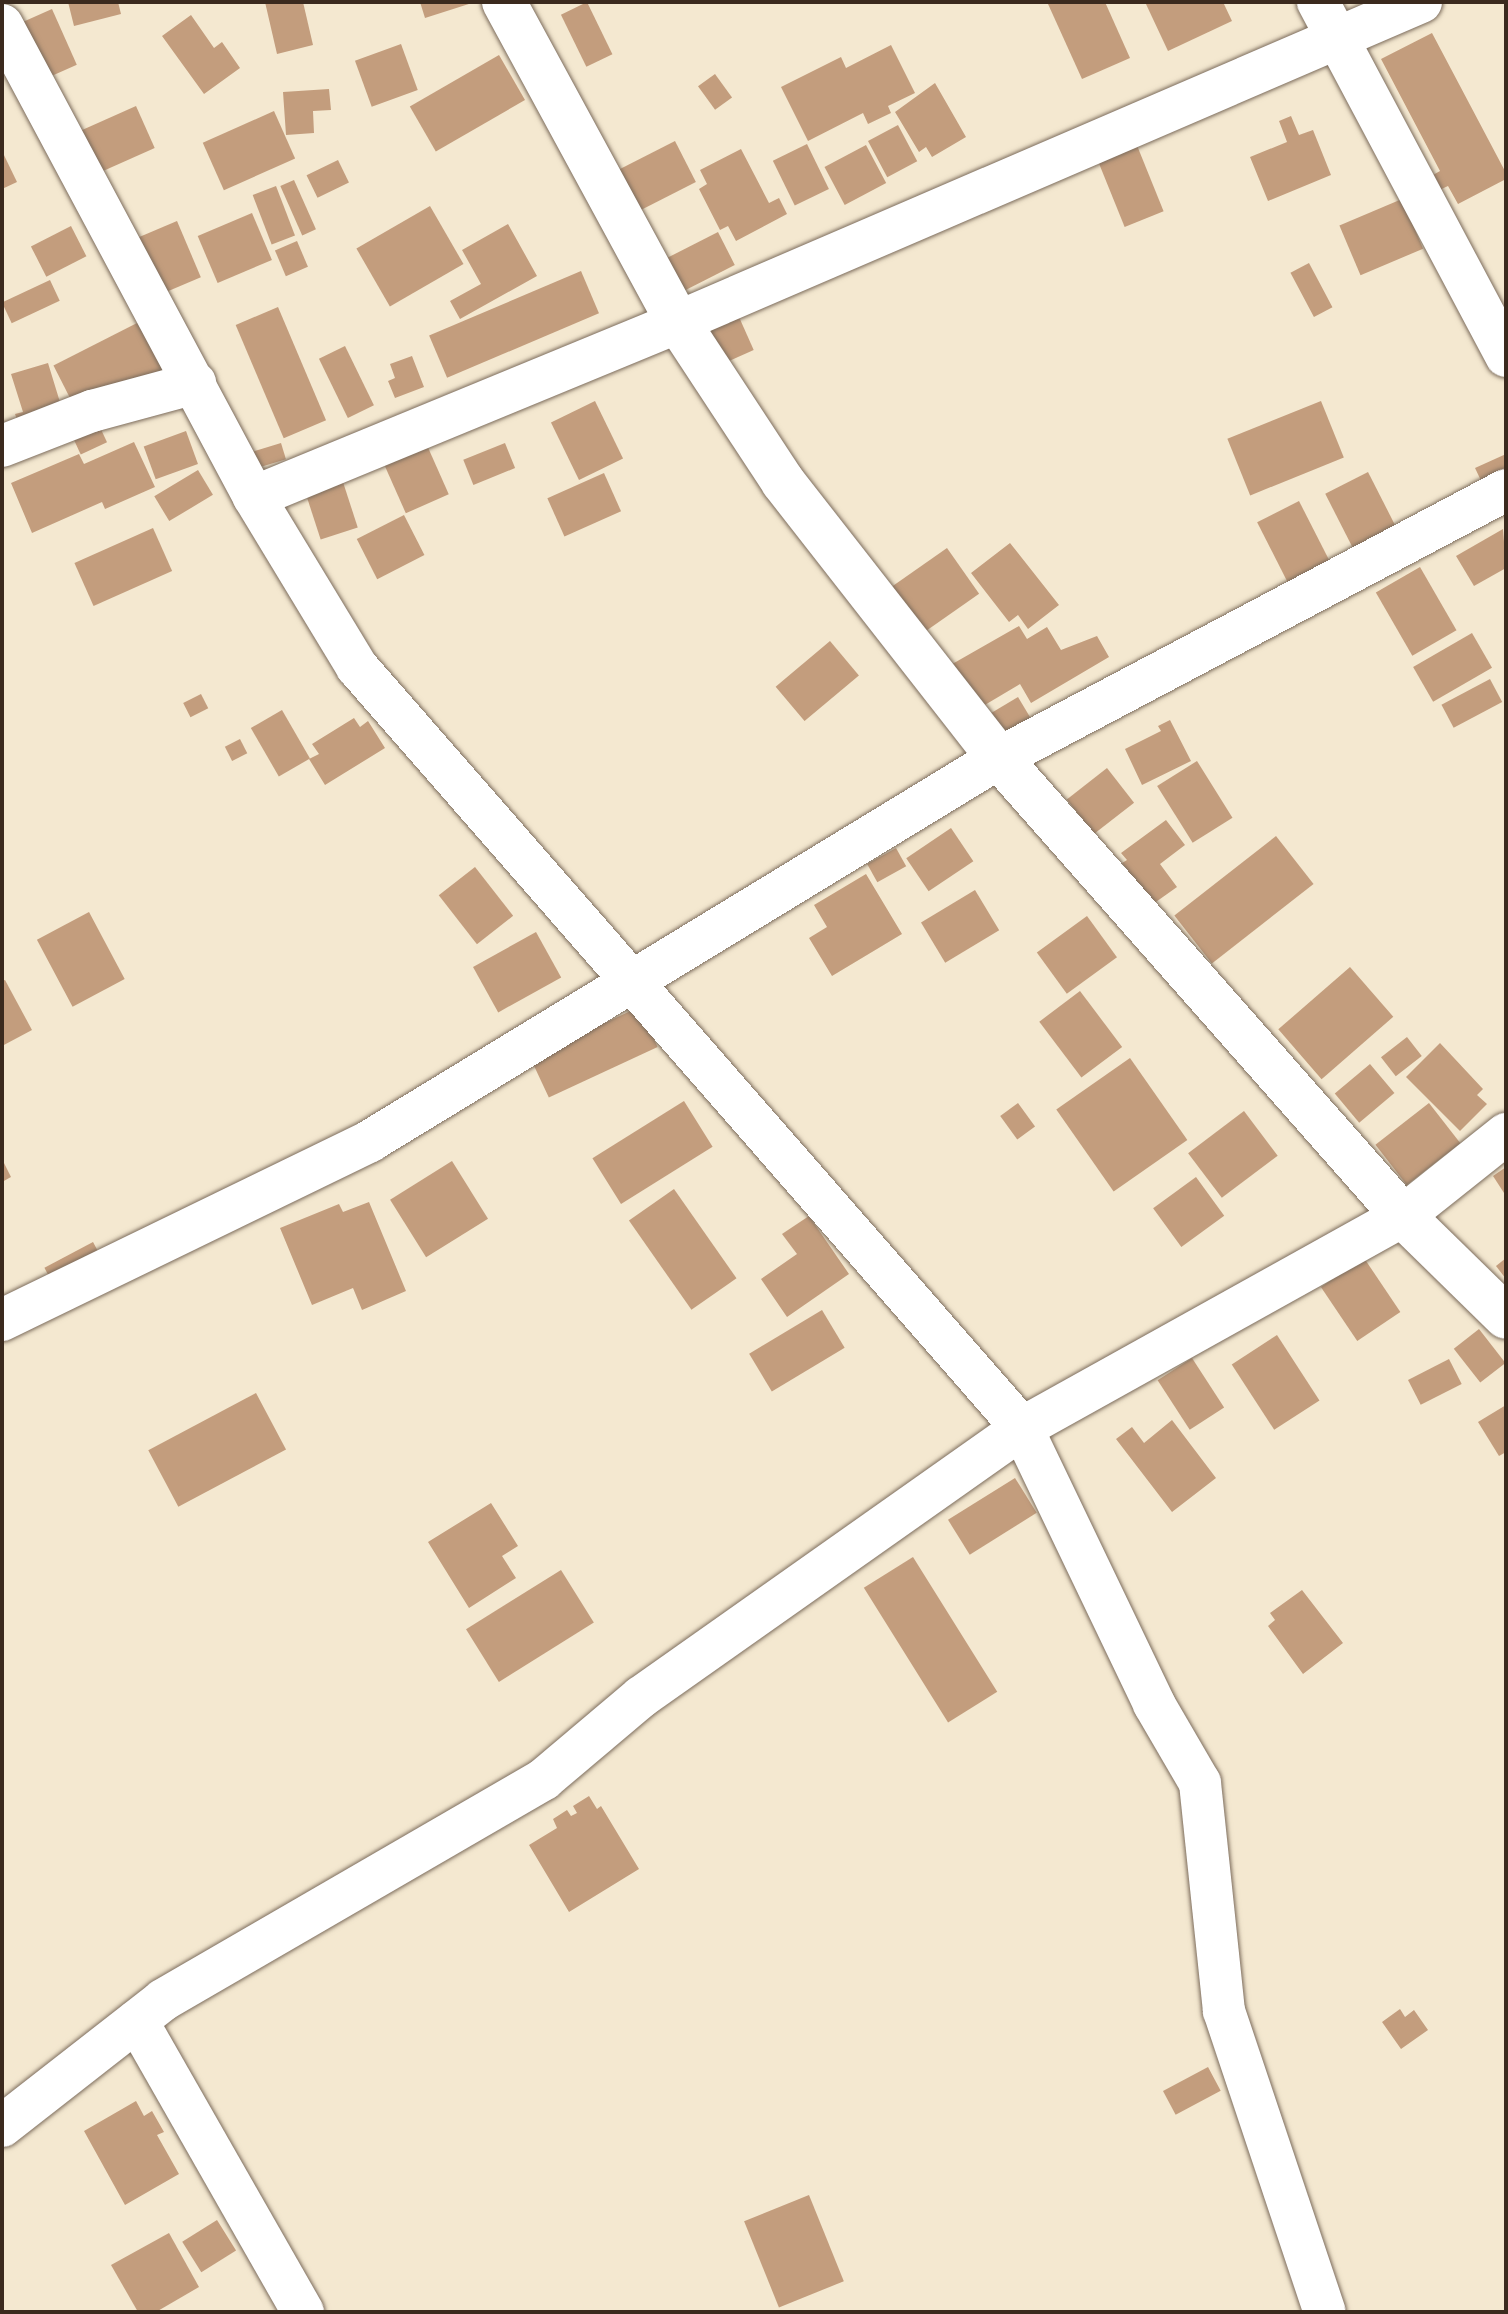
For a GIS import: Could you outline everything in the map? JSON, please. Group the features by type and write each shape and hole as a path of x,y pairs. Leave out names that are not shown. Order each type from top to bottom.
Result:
{"street":[{"path":"504,2 678,322 783,482 999,758 1403,1216 1506,1317"},
{"path":"254,497 678,322 1328,19 1421,2"},
{"path":"1328,19 1506,356"},
{"path":"2,25 254,497 357,667 630,984 1022,1428 1154,1704 1200,1783 1224,2011 1325,2312"},
{"path":"2,446 92,411 195,383"},
{"path":"2,1320 370,1141 999,758 1506,490"},
{"path":"2,2126 163,2000 544,1779 641,1697 1022,1428 1403,1216 1506,1134"},
{"path":"137,2021 303,2312"}],"building":[{"path":"68,2 118,2 121,14 74,26"},
{"path":"265,2 303,2 313,45 277,54"},
{"path":"420,2 472,2 472,3 425,18"},
{"path":"587,2 612,54 586,67 561,15"},
{"path":"1105,2 1130,58 1082,79 1048,4"},
{"path":"1145,2 1223,2 1232,21 1168,51"},
{"path":"52,9 77,65 48,78 23,22"},
{"path":"191,15 214,48 222,42 240,68 204,94 162,36"},
{"path":"1432,33 1506,173 1506,179 1458,204 1448,186 1433,193 1426,179 1440,171 1381,59"},
{"path":"401,44 418,90 372,107 355,61"},
{"path":"891,45 915,93 888,106 891,113 868,124 863,113 808,141 781,87 841,57 846,68"},
{"path":"499,55 525,100 436,152 410,106"},
{"path":"715,74 732,97 715,110 698,86"},
{"path":"935,83 966,137 932,157 926,147 919,152 895,112"},
{"path":"329,89 331,110 313,111 314,133 286,135 283,92"},
{"path":"136,106 155,148 98,173 79,131"},
{"path":"274,111 295,159 224,190 203,143"},
{"path":"1291,116 1299,135 1313,130 1331,175 1268,201 1250,157 1287,142 1279,121"},
{"path":"898,125 917,161 887,177 868,141"},
{"path":"1134,138 1164,211 1125,227 1095,154"},
{"path":"675,141 696,182 638,211 617,171"},
{"path":"807,144 829,189 795,206 773,161"},
{"path":"866,145 886,183 845,205 825,167"},
{"path":"741,149 769,203 779,198 787,214 736,241 728,226 720,230 699,189 707,184 700,170"},
{"path":"2,151 17,182 2,189"},
{"path":"338,160 349,182 318,198 307,175"},
{"path":"294,180 316,229 302,235 280,186"},
{"path":"276,186 295,235 272,244 253,195"},
{"path":"1402,199 1423,249 1361,275 1339,226"},
{"path":"430,206 464,264 390,307 356,248"},
{"path":"252,213 272,260 218,283 198,236"},
{"path":"177,221 201,277 157,296 133,240"},
{"path":"508,224 537,276 460,319 450,301 481,284 462,250"},
{"path":"71,226 86,256 46,277 31,246"},
{"path":"718,232 735,265 682,292 665,259"},
{"path":"297,241 308,267 286,276 275,250"},
{"path":"1309,263 1332,307 1314,317 1290,273"},
{"path":"581,271 599,313 447,378 429,335"},
{"path":"50,280 60,301 12,323 2,302"},
{"path":"278,307 326,420 284,438 236,325"},
{"path":"735,308 754,350 719,365 700,323"},
{"path":"139,322 163,369 78,413 53,366"},
{"path":"345,346 374,405 348,418 319,359"},
{"path":"412,356 424,387 395,398 388,381 395,378 390,364"},
{"path":"48,363 63,412 19,425 15,414 23,412 11,374"},
{"path":"595,401 623,459 579,480 551,422"},
{"path":"1321,401 1344,458 1250,495 1227,439"},
{"path":"99,425 107,442 81,454 73,437"},
{"path":"186,431 198,464 156,479 144,446"},
{"path":"134,442 155,487 105,509 102,502 32,533 11,483 79,454 84,464"},
{"path":"281,443 286,459 256,468 251,452"},
{"path":"426,443 449,494 406,513 383,462"},
{"path":"505,443 515,468 473,485 463,460"},
{"path":"1506,454 1506,482 1486,491 1475,468"},
{"path":"198,470 213,495 169,521 154,496"},
{"path":"1368,472 1399,533 1357,555 1325,494"},
{"path":"604,473 621,511 564,537 547,498"},
{"path":"342,479 358,528 321,540 305,491"},
{"path":"1299,501 1333,568 1291,589 1257,522"},
{"path":"404,515 424,555 377,579 357,539"},
{"path":"153,528 172,571 94,606 74,563"},
{"path":"1503,529 1506,568 1474,586 1456,556"},
{"path":"1010,543 1059,605 1028,629 1018,615 1009,622 971,573"},
{"path":"947,548 979,594 915,639 883,593"},
{"path":"1420,567 1456,630 1412,656 1376,592"},
{"path":"1019,626 1027,639 1047,627 1061,650 1097,636 1109,657 1031,703 1020,684 973,712 947,667"},
{"path":"1472,633 1492,668 1433,702 1413,667"},
{"path":"830,641 859,675 805,721 776,687"},
{"path":"1490,679 1502,702 1454,728 1441,705"},
{"path":"201,694 208,708 190,717 183,703"},
{"path":"1018,697 1039,732 1004,753 983,718"},
{"path":"282,710 310,758 279,776 251,728"},
{"path":"354,718 360,727 368,721 385,748 325,785 309,759 319,754 312,744"},
{"path":"1170,720 1191,761 1142,785 1125,749 1161,731 1158,726"},
{"path":"240,739 247,753 232,761 225,747"},
{"path":"1197,761 1233,818 1193,843 1157,786"},
{"path":"1107,768 1134,803 1094,834 1067,799"},
{"path":"1166,820 1185,845 1160,864 1177,887 1153,904 1122,863 1127,860 1121,853"},
{"path":"951,828 973,861 929,891 906,858"},
{"path":"1276,836 1314,884 1212,963 1174,915"},
{"path":"896,848 906,866 877,882 867,864"},
{"path":"475,867 513,916 477,944 439,895"},
{"path":"866,874 902,934 832,976 809,938 827,927 814,905"},
{"path":"975,890 999,930 945,963 921,922"},
{"path":"89,912 125,979 73,1007 37,940"},
{"path":"1087,916 1117,957 1067,994 1037,952"},
{"path":"536,932 561,977 498,1012 473,967"},
{"path":"1350,967 1393,1017 1322,1079 1278,1029"},
{"path":"5,980 32,1030 2,1046 2,981"},
{"path":"1080,991 1122,1047 1081,1078 1039,1022"},
{"path":"639,1007 658,1047 549,1098 530,1058"},
{"path":"1407,1037 1422,1056 1396,1076 1381,1057"},
{"path":"1440,1043 1483,1089 1477,1095 1487,1104 1460,1131 1406,1077"},
{"path":"1130,1058 1187,1140 1114,1192 1056,1110"},
{"path":"1370,1064 1394,1093 1359,1123 1335,1094"},
{"path":"684,1101 713,1147 621,1204 592,1158"},
{"path":"1018,1103 1035,1126 1017,1139 1000,1116"},
{"path":"1429,1103 1460,1143 1407,1185 1375,1145"},
{"path":"1244,1111 1278,1156 1222,1198 1188,1153"},
{"path":"2,1159 11,1177 2,1182"},
{"path":"452,1161 488,1219 426,1257 390,1200"},
{"path":"1506,1167 1506,1196 1493,1176"},
{"path":"1196,1177 1224,1216 1181,1247 1153,1208"},
{"path":"674,1189 737,1278 691,1310 629,1221"},
{"path":"369,1202 406,1291 362,1310 353,1288 312,1305 280,1228 339,1204 343,1212"},
{"path":"809,1216 849,1274 787,1317 761,1279 797,1254 782,1234"},
{"path":"93,1242 102,1259 53,1285 44,1268"},
{"path":"1364,1258 1400,1312 1357,1341 1321,1287"},
{"path":"1506,1258 1506,1279 1496,1266"},
{"path":"822,1310 845,1348 772,1391 749,1354"},
{"path":"1479,1329 1505,1363 1480,1383 1454,1349"},
{"path":"1277,1335 1319,1400 1274,1430 1232,1364"},
{"path":"1192,1358 1224,1407 1190,1430 1158,1380"},
{"path":"1449,1359 1462,1384 1421,1405 1408,1380"},
{"path":"256,1393 286,1450 178,1507 148,1450"},
{"path":"1506,1405 1506,1452 1499,1456 1478,1422"},
{"path":"1172,1420 1216,1478 1172,1512 1116,1439 1132,1427 1144,1443"},
{"path":"1015,1478 1037,1513 970,1555 948,1520"},
{"path":"491,1503 518,1546 502,1556 516,1578 469,1608 428,1542"},
{"path":"913,1557 997,1692 948,1723 864,1588"},
{"path":"561,1570 594,1623 499,1682 466,1629"},
{"path":"1302,1590 1343,1643 1303,1674 1268,1626 1275,1620 1270,1613"},
{"path":"589,1796 597,1809 601,1806 639,1869 569,1912 529,1845 557,1828 553,1819 567,1810 571,1816 577,1813 573,1806"},
{"path":"1400,2009 1405,2017 1414,2010 1428,2030 1401,2049 1382,2022"},
{"path":"1208,2067 1221,2091 1176,2115 1163,2091"},
{"path":"136,2101 144,2116 152,2111 164,2132 157,2135 179,2174 125,2205 84,2131"},
{"path":"809,2195 844,2281 779,2307 744,2221"},
{"path":"217,2220 236,2251 201,2272 182,2242"},
{"path":"169,2233 199,2287 156,2312 138,2312 111,2265"}]}
